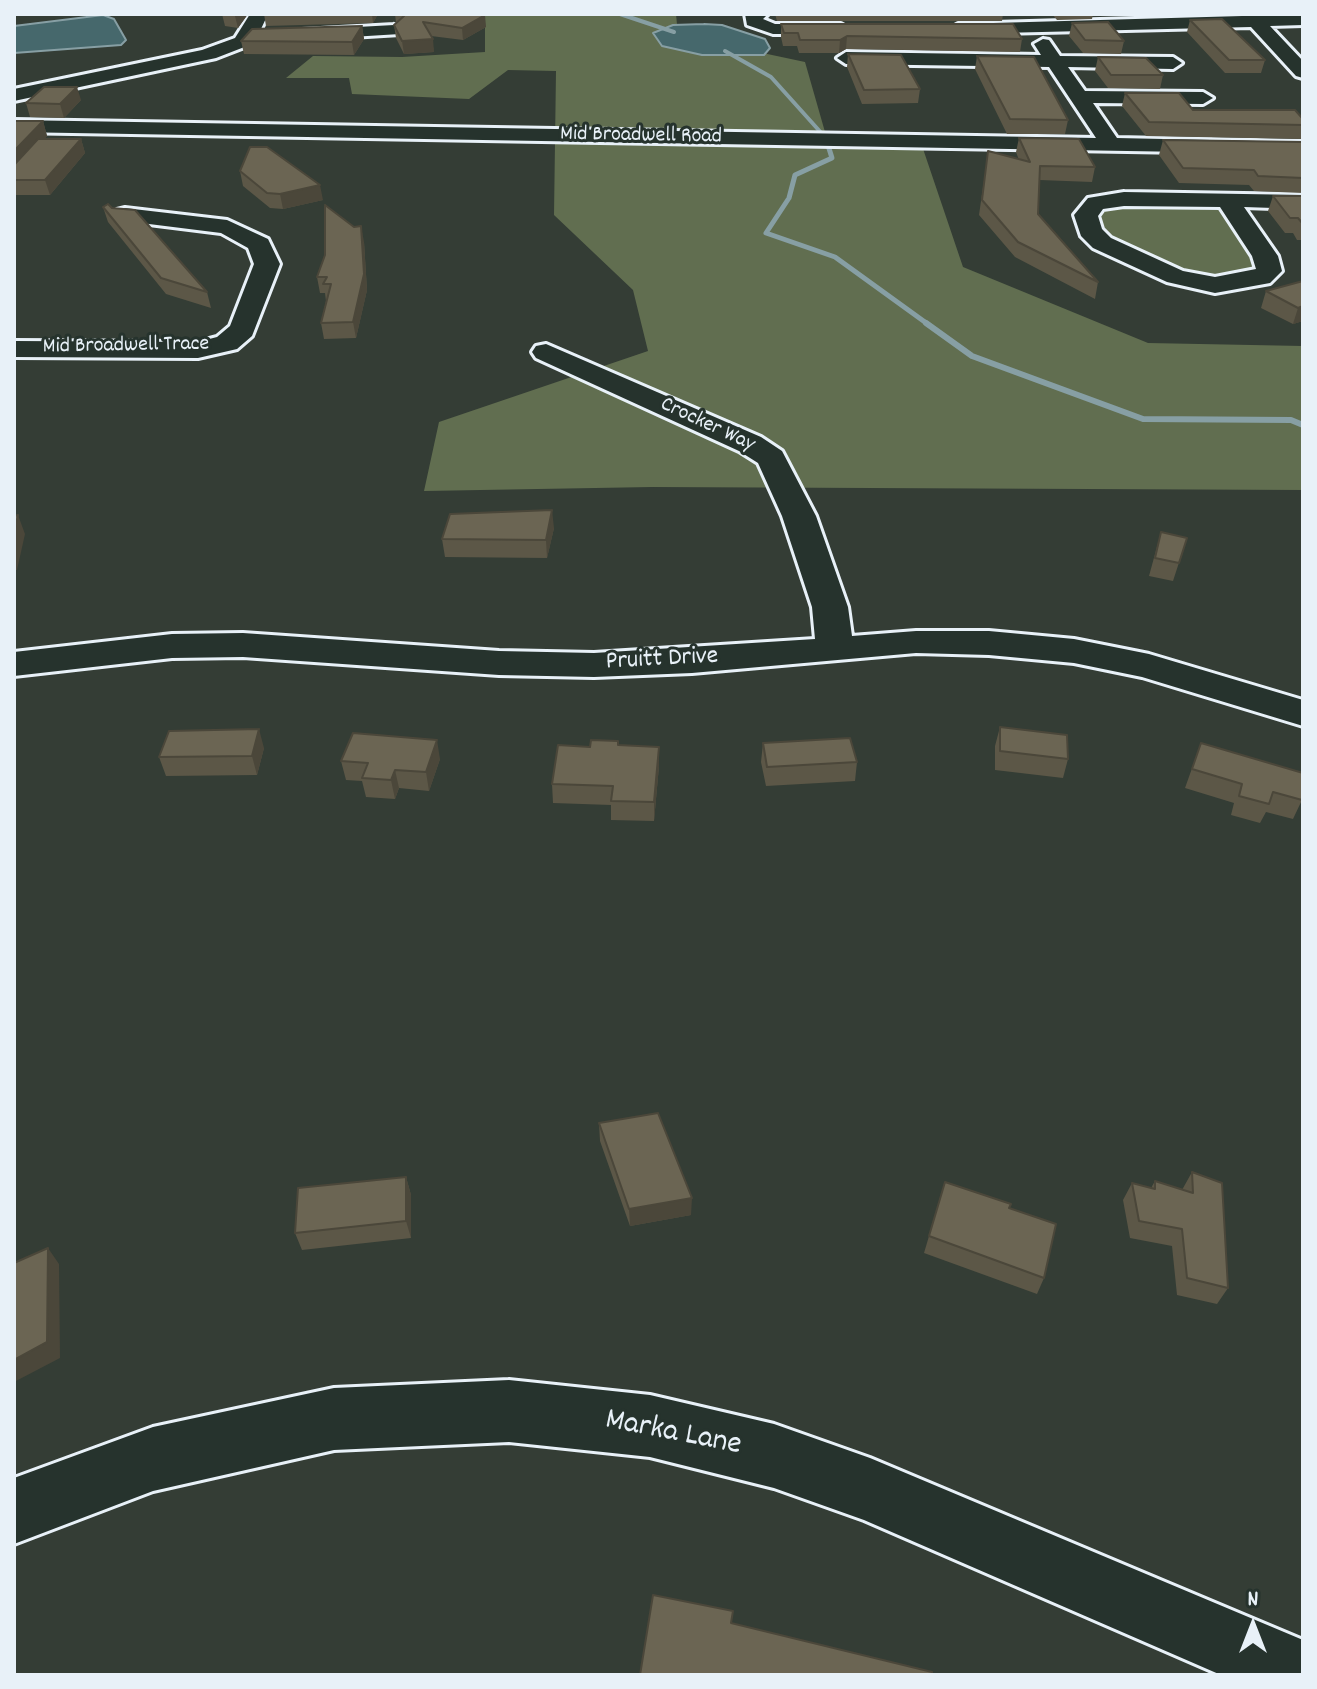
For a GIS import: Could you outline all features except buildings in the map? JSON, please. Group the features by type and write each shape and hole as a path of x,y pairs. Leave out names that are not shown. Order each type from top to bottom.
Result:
{"street":[{"path":"14,95 168,65 241,42 259,14"},
{"path":"759,14 752,17 753,21 773,29 867,29"},
{"path":"1174,14 1303,20"},
{"path":"942,29 1028,21 1252,17 1303,72"},
{"path":"1028,21 1111,145"},
{"path":"248,34 305,35 394,30"},
{"path":"1151,34 1222,118"},
{"path":"823,58 1173,63"},
{"path":"168,65 191,81"},
{"path":"1079,97 1203,98"},
{"name":"Mid Broadwell Road","path":"14,126 1303,150"},
{"path":"1227,200 1265,256 1269,271 1261,278 1215,285 1176,277 1102,243 1090,231 1086,215 1096,203 1124,199 1227,200 1303,202"},
{"name":"Mid Broadwell Trace","path":"14,349 198,350 227,343 242,330 267,264 259,244 227,227 148,215 125,215"},
{"name":"Crocker Way","path":"546,352 750,444 771,458 799,516 830,607 835,647"},
{"name":"Pruitt Drive","path":"14,664 85,653 172,646 243,645 499,663 594,665 692,661 835,647 960,642 1074,651 1149,666 1303,713"},
{"name":"Marka Lane","path":"14,1511 153,1459 334,1419 509,1411 650,1426 774,1456 870,1490 1303,1675"}],"green space":[{"path":"485,14 676,14 678,35 805,62 825,132 918,134 963,267 1148,343 1303,346 1303,490 652,487 424,491 439,422 648,351 633,290 554,215 556,71 508,70 469,99 352,94 349,78 286,78 313,56 402,57 485,52"},
{"path":"1102,207 1222,210 1257,267 1251,274 1225,279 1176,271 1105,235 1095,218"}],"water":[{"path":"103,15 114,19 126,40 121,45 14,53 14,26"},
{"path":"673,25 722,25 765,39 770,48 764,55 702,55 662,46 653,33"}],"waterway":[{"path":"620,14 674,32"},
{"path":"725,51 771,77 824,136"},
{"path":"827,142 832,158 795,175 789,198 766,233 835,257 929,325"},
{"path":"926,323 972,356 1143,419 1291,420 1303,425"}]}
